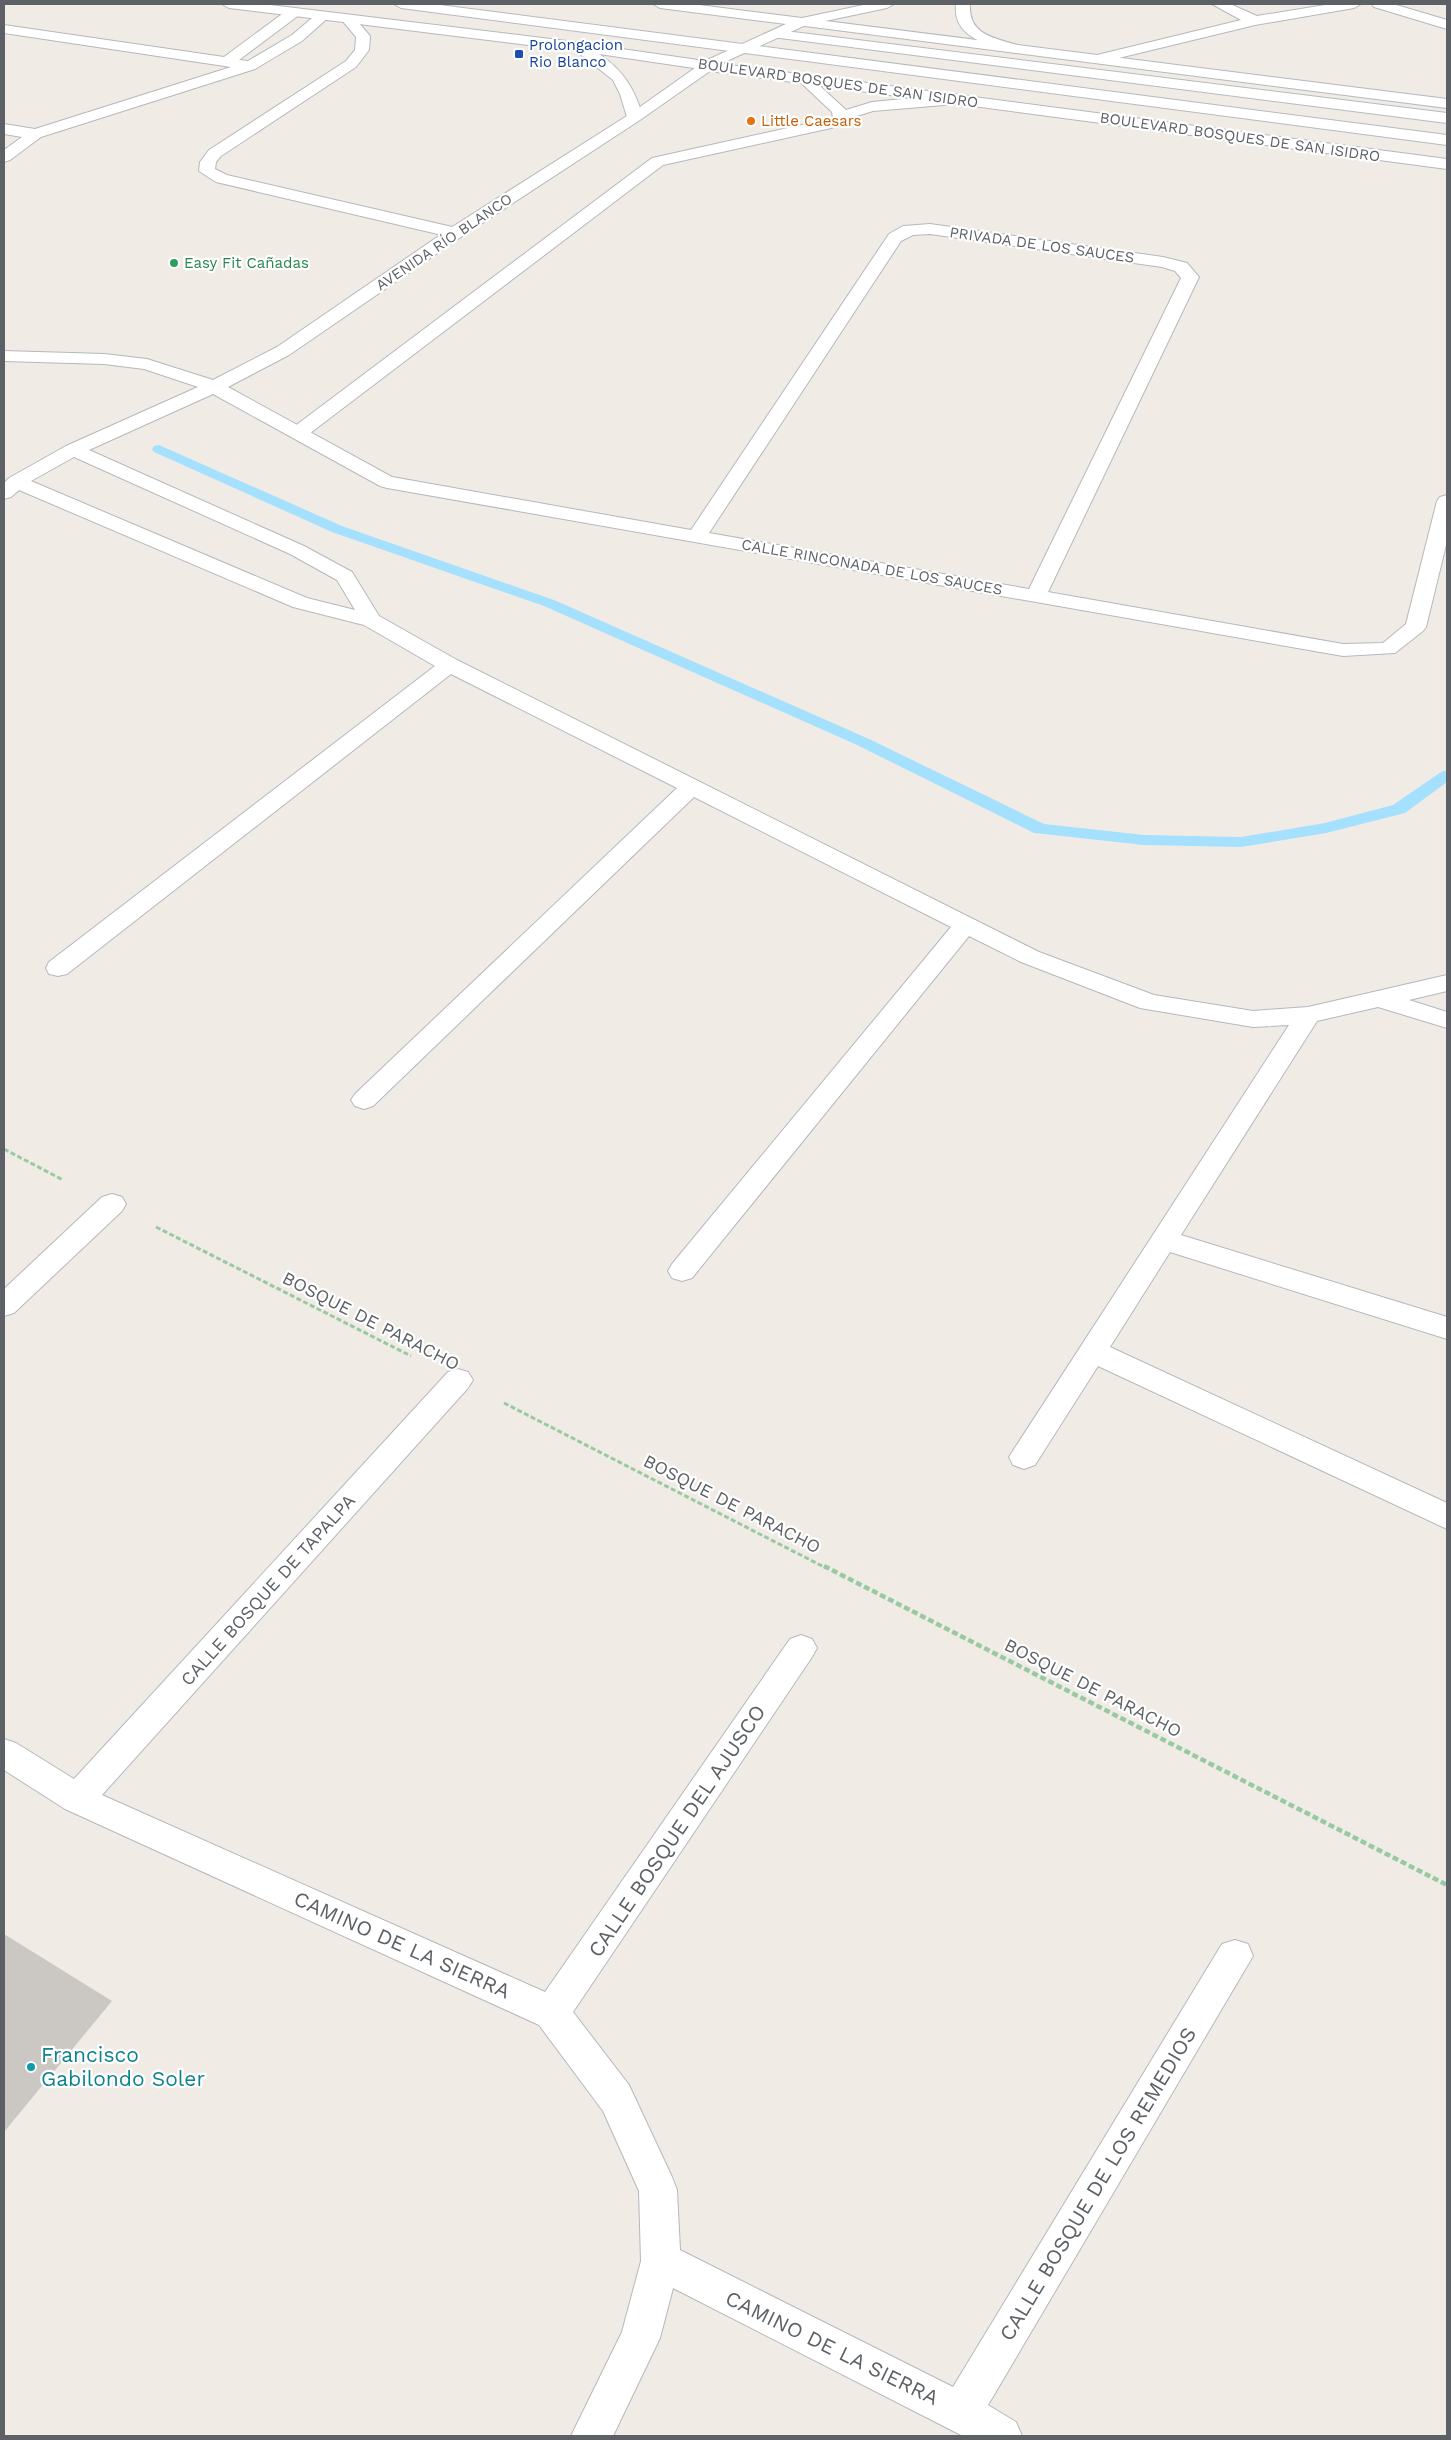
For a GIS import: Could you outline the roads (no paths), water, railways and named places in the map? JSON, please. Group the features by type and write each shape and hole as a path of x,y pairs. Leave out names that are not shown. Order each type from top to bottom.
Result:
{"street":[{"name":"BOULEVARD BOSQUES DE SAN ISIDRO","path":"229,4 567,46 1447,164"},
{"name":"BOULEVARD BOSQUES DE SAN ISIDRO","path":"401,4 1447,140"},
{"path":"660,4 1447,104"},
{"name":"AVENIDA RÍO BLANCO","path":"10,487 73,450 214,387 283,351 455,233 635,117 707,66 802,22 887,4"},
{"path":"963,4 961,16 963,24 973,33 1016,49"},
{"path":"1219,4 1255,21"},
{"path":"1098,59 1255,21 1354,4"},
{"path":"1379,4 1447,25"},
{"path":"204,80 294,12"},
{"path":"4,157 36,134 250,66 297,38 323,16"},
{"path":"348,19 363,36 362,50 351,64 215,153 208,162 207,171 222,180 455,233"},
{"path":"4,29 250,66"},
{"path":"746,30 1447,118"},
{"path":"567,46 602,62 616,75 626,87 635,117"},
{"path":"804,79 839,110 842,116"},
{"path":"298,432 658,161 826,125 838,121 842,116 872,107 956,99"},
{"path":"4,129 36,134"},
{"name":"PRIVADA DE LOS SAUCES","path":"697,536 894,238 909,230 930,229 1164,262 1181,268 1190,277 1036,596"},
{"name":"CALLE RINCONADA DE LOS SAUCES","path":"4,356 104,358 147,364 214,387 387,482 1343,650 1388,649 1416,627 1447,501"},
{"path":"73,450 297,550 345,576 372,620"},
{"path":"10,487 300,603 372,620 449,665 1030,957 1149,1002 1253,1019 1308,1015 1447,983"},
{"path":"58,968 449,665"},
{"path":"364,1100 691,787"},
{"path":"682,1272 966,924"},
{"path":"1379,999 1447,1020"},
{"path":"1024,1457 1308,1015"},
{"path":"4,1306 112,1204"},
{"path":"1162,1240 1447,1328"},
{"path":"1092,1351 1447,1517"},
{"name":"CALLE BOSQUE DE TAPALPA","path":"77,1799 458,1380"},
{"name":"CALLE BOSQUE DEL AJUSCO","path":"552,2013 801,1648"},
{"name":"CAMINO DE LA SIERRA","path":"4,1753 77,1799 552,2013 616,2098 658,2190 661,2261 640,2338 591,2436"},
{"name":"CALLE BOSQUE DE LOS REMEDIOS","path":"960,2412 1235,1956"},
{"name":"CAMINO DE LA SIERRA","path":"661,2261 814,2340 960,2412 1002,2436"}],"waterway":[{"path":"159,449 337,529 549,603 863,742 1040,829 1144,840 1241,842 1326,828 1399,809 1447,775"}],"place":[{"name":"Prolongacion Rio Blanco","path":"519,54"},
{"name":"Little Caesars","path":"751,121"},
{"name":"Easy Fit Cañadas","path":"174,263"},
{"name":"Francisco Gabilondo Soler","path":"31,2067"}]}
